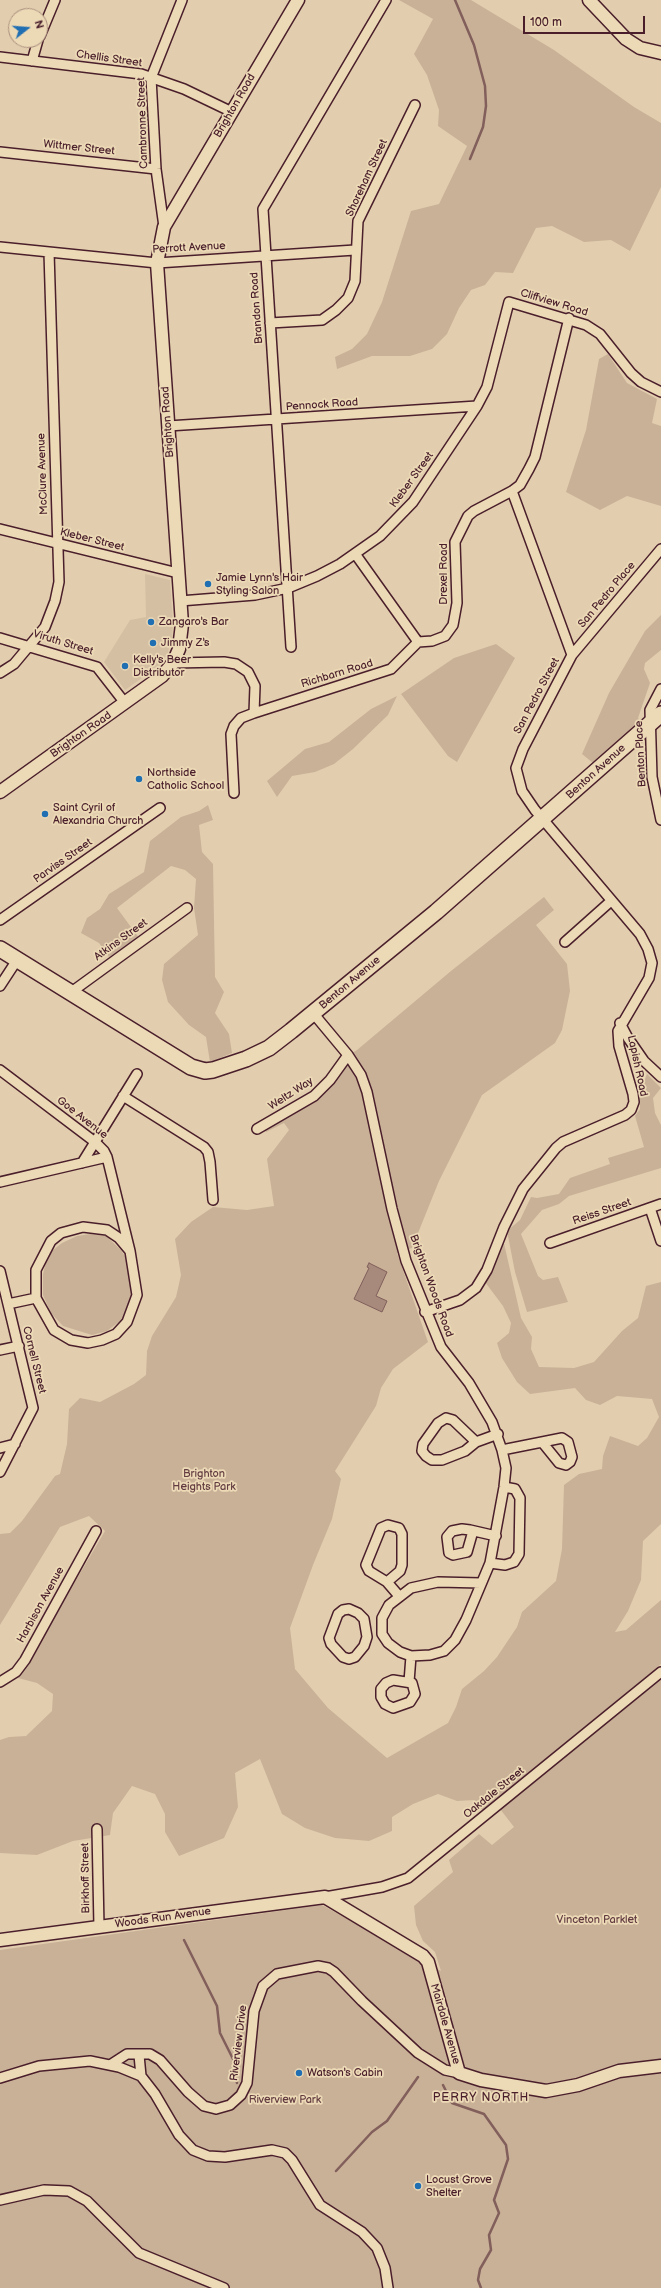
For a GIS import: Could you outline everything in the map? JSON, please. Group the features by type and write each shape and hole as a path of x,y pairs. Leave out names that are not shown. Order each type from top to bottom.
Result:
{"main road":[{"name":"Benton Avenue","path":"0,950 191,1067 204,1071 228,1066 269,1048 313,1013 441,907 656,719"}],"street":[{"path":"48,17 55,0"},
{"name":"Cambronne Street","path":"164,227 156,169 151,78 182,0"},
{"name":"Brighton Road","path":"0,792 162,676 173,663 181,636 158,264 164,227 298,0"},
{"name":"Brandon Road","path":"292,648 263,215 265,204 386,0"},
{"path":"588,0 626,39 640,48 661,53"},
{"path":"32,61 36,48"},
{"name":"Chellis Street","path":"0,57 141,74 184,88 232,112"},
{"name":"Shoreham Street","path":"270,323 322,320 336,310 348,298 355,282 355,250 358,221 415,105"},
{"name":"Wittmer Street","path":"0,152 156,169"},
{"name":"Perrott Avenue","path":"0,247 158,264 355,250"},
{"name":"McClure Avenue","path":"0,674 14,664 45,627 55,601 59,582 49,252"},
{"name":"Kleber Street","path":"180,601 255,595 288,588 317,576 356,555 380,536 413,502 488,387 509,302"},
{"name":"Cliffview Road","path":"509,302 569,318 586,325 600,334 631,373 641,382 661,392"},
{"name":"Drexel Road","path":"418,642 432,641 445,636 453,625 457,603 455,542 468,516 482,505 512,491 520,485 535,457 569,318"},
{"name":"Pennock Road","path":"168,426 477,406"},
{"name":"San Pedro Street","path":"512,491 572,655 523,749 516,768 522,791 543,819"},
{"name":"Kleber Street","path":"0,529 178,572"},
{"name":"San Pedro Place","path":"572,655 661,549"},
{"path":"356,555 418,642"},
{"name":"Viruth Street","path":"0,638 97,666 125,703"},
{"name":"Richbarn Road","path":"234,793 231,734 234,726 241,718 391,670 418,642"},
{"path":"173,663 224,662 236,664 248,672 255,686 254,713"},
{"name":"Benton Place","path":"661,689 650,710 656,719 652,777 661,820"},
{"name":"Parviss Street","path":"0,920 160,808"},
{"name":"Lapish Road","path":"426,1312 460,1300 476,1288 487,1270 504,1227 520,1194 556,1148 563,1142 625,1115 631,1110 633,1094 618,1039 620,1023 649,978 652,963 645,942 543,819"},
{"path":"565,942 611,901"},
{"name":"Atkins Street","path":"70,992 187,908"},
{"path":"0,986 17,960"},
{"name":"Brighton Woods Road","path":"313,1013 348,1055 361,1075 367,1092 392,1208 406,1261 441,1346 469,1383 498,1434 506,1468 496,1536 490,1563 466,1620 455,1640 444,1651 430,1655 411,1656"},
{"path":"620,1023 644,1061 661,1077"},
{"name":"Weltz Way","path":"257,1129 314,1096 330,1080 348,1055"},
{"name":"Goe Avenue","path":"0,1070 95,1142 107,1157 130,1251"},
{"path":"82,1163 137,1074"},
{"path":"123,1096 204,1147 208,1152 213,1200"},
{"path":"0,1182 107,1157"},
{"name":"Reiss Street","path":"550,1243 661,1204"},
{"path":"650,1208 661,1241"},
{"path":"83,1227 106,1230 119,1238 130,1251 137,1295 127,1322 116,1334 102,1340 88,1343 71,1340 54,1330 36,1298 36,1270 51,1241 61,1233 83,1227"},
{"name":"Cornell Street","path":"0,1270 19,1346 32,1408 0,1472"},
{"path":"8,1304 36,1298"},
{"path":"0,1350 19,1346"},
{"path":"476,1442 453,1420 446,1418 438,1422 423,1444 422,1451 432,1460 442,1460 465,1451 476,1442 498,1434"},
{"path":"502,1450 542,1442"},
{"path":"0,1448 15,1444"},
{"path":"490,1563 505,1565 514,1562 519,1554 520,1498 515,1489 504,1487"},
{"path":"387,1582 400,1571 402,1566 402,1534 399,1528 388,1525 381,1528 366,1565 371,1574 387,1582 399,1596"},
{"name":"Harbison Avenue","path":"0,1682 16,1672 25,1660 96,1531"},
{"path":"472,1531 496,1536"},
{"path":"409,1682 411,1656 394,1648 382,1634 382,1618 389,1605 411,1588 438,1582 481,1583"},
{"path":"346,1609 362,1616 366,1624 367,1637 364,1646 355,1657 349,1659 343,1656 331,1644 329,1638 338,1614 346,1609"},
{"path":"367,1637 382,1634"},
{"name":"Oakdale Street","path":"326,1896 382,1886 408,1878 661,1672"},
{"name":"Birkhoff Street","path":"97,1829 99,1927"},
{"name":"Woods Run Avenue","path":"0,1940 326,1896"},
{"name":"Mairdale Avenue","path":"326,1896 422,1956 428,1962 459,2073 481,2080 546,2091 578,2085 619,2071 661,2066"},
{"name":"Riverview Drive","path":"138,2055 150,2054 160,2060 188,2092 204,2106 216,2109 230,2105 241,2095 247,2083 252,2022 259,1993 270,1979 277,1974 318,1966 328,1968 334,1972 362,2001 418,2053 445,2070 459,2073"},
{"path":"110,2065 127,2054 138,2055 141,2076 155,2094 179,2135 193,2150 208,2156 225,2157 272,2150 289,2156 320,2205 362,2232 377,2248 385,2268 388,2288"},
{"path":"0,2078 40,2066 90,2061 110,2065 141,2076"},
{"path":"0,2200 44,2190 69,2191 87,2201 139,2253 224,2288"}],"shaded area":[{"path":"145,574 170,580 173,623 172,639 167,655 159,666 125,690 104,662 130,620 146,617"},
{"path":"369,1263 387,1272 376,1296 387,1301 382,1312 354,1299 369,1268 367,1267"}],"green space":[{"path":"399,0 471,0 554,50 634,107 661,123 661,187 630,251 611,240 584,242 552,226 536,228 513,273 495,272 485,285 471,290 459,308 447,334 432,349 410,356 372,356 337,369 335,357 352,349 367,334 382,302 411,211 439,204 467,146 438,126 439,110 427,75 414,54 433,19"},
{"path":"608,354 627,383 657,399 652,423 661,426 661,506 627,496 600,510 566,492 586,430 599,359"},
{"path":"661,615 661,650 645,663 644,669 650,683 638,718 646,728 599,768 582,754 609,693 645,631"},
{"path":"496,644 515,658 457,762 448,756 401,694 454,658"},
{"path":"397,696 388,715 353,749 334,764 315,772 292,776 277,797 267,781 305,749 329,742 371,709"},
{"path":"208,805 213,820 199,825 202,852 213,864 215,977 224,992 215,1013 229,1034 232,1053 210,1062 206,1037 189,1025 168,1002 162,980 164,964 198,935 194,908 196,879 185,870 171,866 117,908 139,938 109,957 99,943 81,933 87,918 100,909 109,894 144,872 150,841 181,817 199,811"},
{"name":"Brighton Heights Park","path":"544,897 554,910 536,925 567,964 570,991 562,1030 555,1043 482,1095 439,1181 412,1248 397,1253 428,1342 393,1369 381,1388 376,1406 335,1471 341,1479 332,1519 290,1628 295,1669 328,1708 387,1758 448,1723 456,1707 462,1689 484,1671 497,1657 517,1627 522,1612 556,1581 562,1549 564,1485 579,1474 602,1469 603,1456 610,1436 638,1446 647,1438 659,1417 652,1399 617,1396 600,1405 586,1400 575,1388 530,1394 517,1382 502,1358 497,1343 509,1333 511,1323 503,1306 485,1282 503,1239 521,1318 532,1337 531,1349 539,1367 574,1368 594,1362 622,1331 638,1318 646,1286 661,1282 661,1524 643,1541 641,1580 628,1611 615,1632 626,1630 661,1600 661,1664 483,1811 475,1800 457,1801 438,1794 413,1804 392,1817 392,1831 369,1841 335,1838 305,1828 282,1814 260,1759 235,1773 238,1807 224,1838 179,1856 165,1832 165,1814 155,1794 132,1786 113,1813 110,1835 73,1841 37,1855 0,1853 0,1740 9,1737 26,1736 52,1711 53,1694 37,1683 18,1678 105,1531 89,1516 60,1527 0,1625 0,1534 10,1533 22,1521 55,1476 60,1474 67,1444 69,1409 80,1398 100,1402 134,1384 146,1375 147,1351 152,1336 176,1297 181,1275 175,1239 191,1222 213,1207 247,1210 274,1206 267,1159 289,1130 284,1123 266,1132 260,1121 309,1096 322,1084 342,1059 357,1050 451,971"},
{"path":"647,1074 661,1088 653,1098 655,1113 661,1125 661,1168 569,1196 559,1204 542,1210 521,1234 538,1276 543,1280 558,1277 568,1302 527,1312 515,1272 507,1231 520,1220 531,1197 537,1198 559,1194 570,1178 610,1164 608,1158 644,1147 635,1116 640,1109 640,1092"},
{"path":"90,1234 106,1236 121,1250 128,1261 133,1296 124,1318 107,1331 92,1335 63,1326 51,1313 43,1295 43,1274 48,1254 62,1243 77,1236"},
{"name":"Riverview Park","path":"661,1673 661,2288 0,2288 0,1950 322,1905 441,1971 435,1952 423,1941 416,1925 414,1906 453,1872 449,1860 479,1834 492,1845 514,1827 500,1809"}],"waterway":[{"path":"455,0 474,45 485,86 486,106 483,127 470,159"},
{"path":"184,1940 217,2006 220,2033 234,2061 237,2083"},
{"path":"336,2171 372,2132 387,2121 418,2077"},
{"path":"443,2085 452,2103 484,2114 506,2145 508,2159 494,2200 499,2213 489,2235 491,2250 480,2269 478,2280 481,2288"}],"place":[{"name":"Jamie Lynn's Hair Styling Salon","path":"208,584"},
{"name":"Zangaro's Bar","path":"151,622"},
{"name":"Jimmy Z's","path":"153,643"},
{"name":"Kelly's Beer Distributor","path":"125,666"},
{"name":"Northside Catholic School","path":"139,779"},
{"name":"Saint Cyril of Alexandria Church","path":"45,814"},
{"name":"Watson's Cabin","path":"299,2073"},
{"name":"Locust Grove Shelter","path":"418,2186"}],"district":[{"name":"PERRY NORTH","path":"481,2098"}],"park label":[{"name":"Vinceton Parklet","path":"597,1920"}]}
